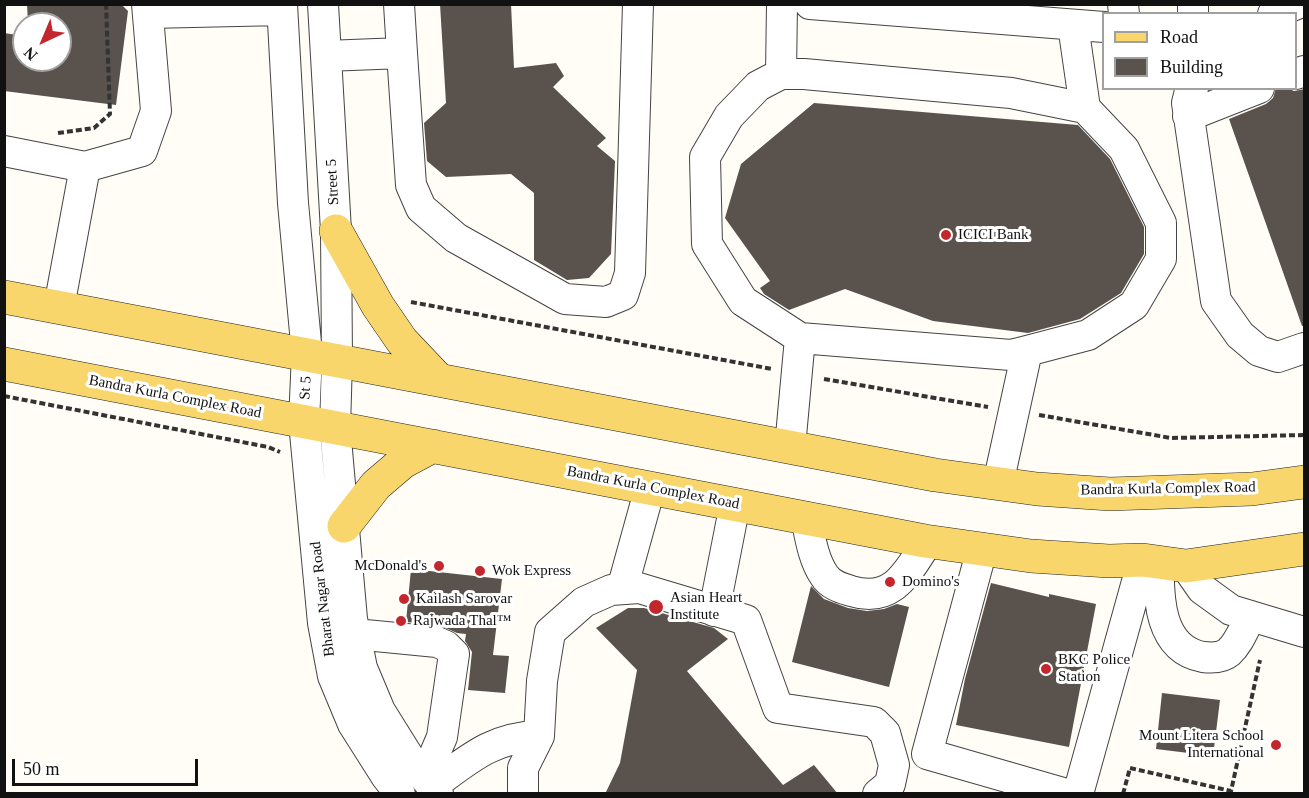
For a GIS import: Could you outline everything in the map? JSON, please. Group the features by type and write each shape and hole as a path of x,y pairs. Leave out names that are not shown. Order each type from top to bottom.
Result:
{"main road":[{"path":"336,231 378,306 402,341 438,380"},
{"name":"Bandra Kurla Complex Road","path":"4,297 935,475 998,484 1110,494 1252,489 1305,482"},
{"name":"Bandra Kurla Complex Road","path":"4,364 928,541 980,555 1109,561 1156,568 1305,549"},
{"path":"344,526 376,485 403,462 433,446"}],"street":[{"name":"Street 5","path":"322,357 336,231 323,4"},
{"path":"399,4 411,185 421,208 456,238 565,299 606,302 623,295 630,273 643,9"},
{"path":"781,74 782,4"},
{"path":"810,4 1102,27"},
{"path":"1278,12 1298,4"},
{"path":"4,151 86,167 142,151 156,111 148,9 282,7 293,203 322,357"},
{"path":"1073,25 1085,108"},
{"path":"326,56 402,53"},
{"path":"781,74 804,74 1011,93 1085,108 1124,149 1161,223 1161,259 1134,305 1088,335 1011,355 800,338 743,301 707,244 705,157 729,116 758,86 781,74"},
{"path":"1249,90 1191,102 1216,301 1240,335 1258,351 1278,357 1305,348"},
{"path":"59,307 86,167"},
{"path":"790,447 800,338"},
{"path":"998,484 1027,351"},
{"name":"St 5","path":"319,425 322,357"},
{"name":"Bharat Nagar Road","path":"319,425 344,526 355,634 362,668 380,711 410,759 432,786"},
{"name":"Bharat Nagar Road","path":"319,425 323,623 333,676 354,724 400,794"},
{"path":"622,589 650,488"},
{"path":"714,611 735,504"},
{"path":"806,518 817,559 824,575 831,583 857,593 874,595 887,591 907,572 928,541"},
{"path":"980,555 927,754 1066,794"},
{"path":"1156,568 1162,616 1172,639 1179,647 1201,657 1222,657 1259,619"},
{"path":"1156,568 1202,589 1230,610 1305,632"},
{"path":"1078,794 1156,568"},
{"path":"523,794 523,768 538,736 542,681 550,632 584,602 611,590 639,588 746,620 778,708 874,722 885,733 894,765 890,784 878,794"},
{"path":"355,634 437,642 446,646 454,654 442,737 432,786"},
{"path":"432,786 489,747 514,738 538,736"}],"path":[{"path":"53,134 94,128 110,114 106,4"},
{"path":"404,300 798,374 1171,438 1305,435"},
{"path":"4,396 268,447"},
{"path":"1123,794 1131,768 1231,791 1259,619"}],"building":[{"path":"27,4 121,4 128,11 116,105 4,91 4,33 12,34 12,72 72,72 72,12 27,12"},
{"path":"440,4 511,4 514,68 556,63 564,76 553,87 606,138 597,146 615,161 611,254 589,278 567,280 534,260 534,193 511,174 446,177 427,161 424,123 446,103"},
{"path":"1305,89 1305,326 1302,326 1229,119 1266,104 1273,98 1275,90"},
{"name":"ICICI Bank","path":"814,103 1078,125 1110,159 1144,227 1144,254 1121,293 1080,319 1028,333 933,321 845,289 789,310 764,294 760,288 770,281 725,218 741,164"},
{"path":"411,569 502,579 493,655 509,656 505,693 468,690 472,652 465,641 466,634 457,633 439,625 406,622"},
{"path":"991,583 1049,597 1049,594 1096,604 1069,747 956,725 965,679"},
{"path":"811,586 824,599 848,608 867,611 884,609 897,604 909,607 889,687 792,662"},
{"path":"628,608 644,608 714,628 728,639 687,671 783,785 814,765 838,794 605,794 620,763 637,670 596,628"},
{"path":"1162,693 1220,700 1213,756 1156,749"}],"place":[{"name":"ICICI Bank","path":"946,235"},
{"name":"McDonald's","path":"439,566"},
{"name":"Wok Express","path":"480,571"},
{"name":"Domino's","path":"890,582"},
{"name":"Kailash Sarovar","path":"404,599"},
{"name":"Asian Heart Institute","path":"656,607"},
{"name":"Rajwada Thal™","path":"401,621"},
{"name":"BKC Police Station","path":"1046,669"},
{"name":"Mount Litera School International","path":"1276,745"}]}
